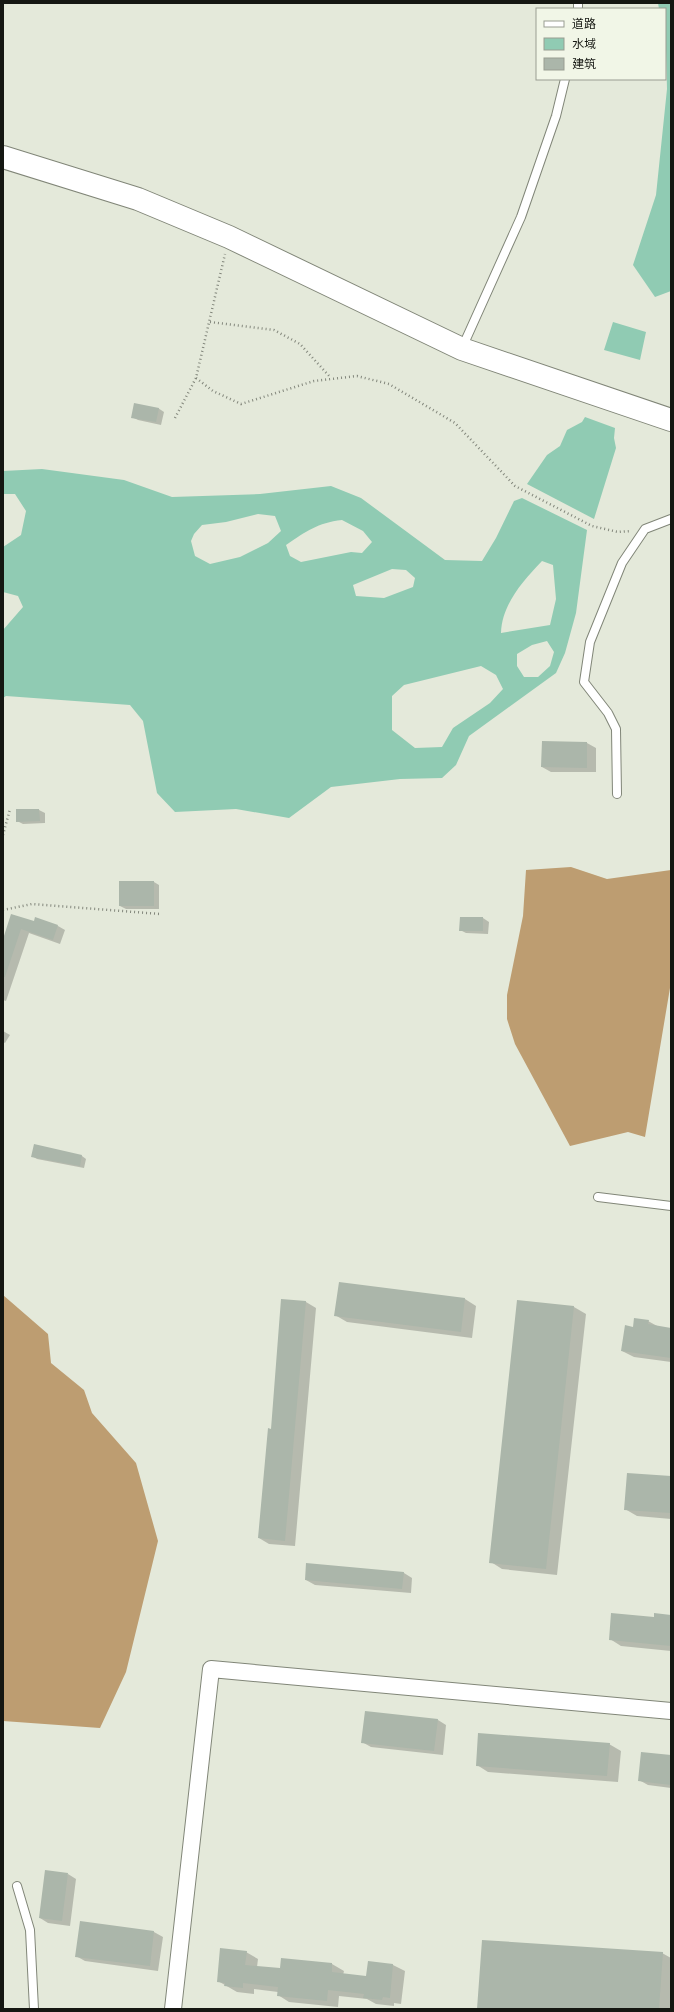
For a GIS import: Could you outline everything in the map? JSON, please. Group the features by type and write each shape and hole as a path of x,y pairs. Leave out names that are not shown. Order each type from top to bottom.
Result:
{"street":[{"path":"3,157 138,199 229,238 462,349 671,420"},
{"path":"172,2009 211,1669 671,1711"}],"lane":[{"path":"462,349 521,217 556,116 565,80"},
{"path":"618,794 616,729 608,713 584,682 590,642 622,563 645,529 671,519"},
{"path":"598,1197 671,1206"},
{"path":"17,1886 30,1930 34,2009"}],"path":[{"path":"175,418 196,378 229,238"},
{"path":"210,322 274,330 300,344 332,379"},
{"path":"196,378 213,391 241,404 314,381 357,376 389,384 455,423 515,486 592,526 618,532 645,529"},
{"path":"3,835 10,809"},
{"path":"3,910 32,904 160,914"}],"shaded area":[{"path":"571,867 607,879 671,870 671,982 645,1137 628,1132 570,1146 515,1044 507,1019 507,995 523,916 526,870"},
{"path":"3,1295 48,1334 51,1363 84,1390 92,1413 136,1463 158,1541 126,1672 100,1728 3,1721"}],"water":[{"path":"658,3 671,3 671,291 655,297 633,265 656,195 667,89 666,8 659,8"},
{"path":"613,322 646,332 640,360 604,350"},
{"path":"585,417 615,428 614,438 616,448 594,519 527,484 547,455 560,446 567,430 582,422"},
{"path":"42,469 124,480 172,497 260,494 331,486 361,498 445,560 482,561 496,538 514,501 522,498 587,530 576,613 565,653 556,673 469,736 456,765 442,778 400,779 331,787 289,818 236,809 175,812 157,793 143,721 130,705 6,696 3,698 3,630 23,607 18,596 3,592 3,547 21,535 26,511 15,494 3,494 3,471","holes":["258,514 275,516 281,531 268,543 240,557 210,564 195,556 191,541 194,534 202,525 226,522","342,520 363,531 372,542 362,553 351,552 301,562 290,556 286,545 306,532 326,523","542,561 553,565 556,599 550,625 501,633 502,622 509,603 521,585","392,569 406,570 415,578 413,587 384,598 356,596 353,585","547,641 554,652 550,666 538,677 524,677 517,666 517,654 532,645","481,666 496,675 503,689 490,703 453,728 442,747 415,748 392,730 392,696 404,685"]}],"building":[{"path":"134,403 159,408 156,422 131,418"},
{"path":"542,741 587,742 587,768 541,767"},
{"path":"16,809 39,809 40,821 16,822"},
{"path":"119,881 154,881 154,906 119,906"},
{"path":"11,914 34,921 35,917 58,925 53,940 21,929 5,977 3,977 3,939"},
{"path":"460,917 483,917 483,931 459,931"},
{"path":"34,1144 82,1155 80,1166 31,1157"},
{"path":"339,1282 465,1298 461,1332 334,1316"},
{"path":"281,1299 306,1301 285,1541 258,1538 268,1428 271,1429"},
{"path":"517,1300 574,1306 546,1569 489,1563"},
{"path":"634,1318 649,1320 648,1324 671,1328 671,1358 621,1351 625,1325 633,1327"},
{"path":"627,1473 671,1476 671,1513 624,1510"},
{"path":"306,1563 404,1572 402,1589 305,1580"},
{"path":"611,1613 654,1617 654,1613 671,1615 671,1646 609,1640"},
{"path":"365,1711 438,1719 434,1751 361,1743"},
{"path":"478,1733 610,1743 607,1776 476,1766"},
{"path":"641,1752 671,1755 671,1785 638,1781"},
{"path":"45,1870 68,1873 62,1921 39,1918"},
{"path":"80,1921 154,1931 150,1966 75,1957"},
{"path":"482,1940 663,1952 659,2009 477,2009"},
{"path":"220,1948 247,1951 245,1965 280,1968 281,1958 332,1963 332,1972 366,1976 368,1961 393,1964 390,1998 383,1997 382,2000 363,1998 364,1994 328,1990 327,2001 277,1996 278,1987 243,1983 243,1988 224,1986 225,1983 217,1982"}]}
